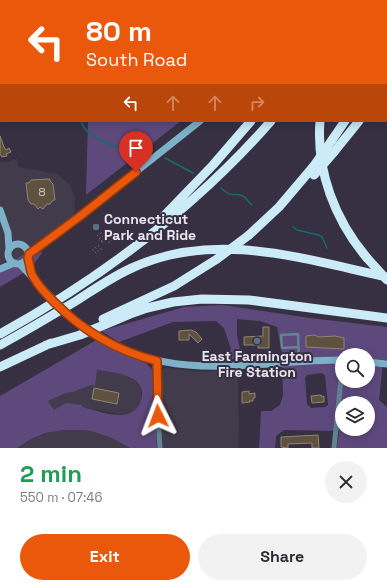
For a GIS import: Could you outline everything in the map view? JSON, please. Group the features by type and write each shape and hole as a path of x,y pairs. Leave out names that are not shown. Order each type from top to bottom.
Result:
{"highway":[{"path":"140,244 150,230 213,165 250,122"},
{"path":"0,334 72,292 140,244 211,183 270,122"},
{"path":"320,122 321,155 330,192 344,226 367,258 387,278"},
{"path":"313,171 344,122"},
{"path":"0,367 174,286 218,259 249,235 270,216 313,171 334,152 357,122"},
{"path":"0,345 122,273 152,260 186,252 219,249 250,250 294,257 387,278"},
{"path":"46,345 80,335 130,314 153,307 173,302 202,299 223,298 256,301 387,318"}],"main road":[{"path":"26,251 45,241 84,213 199,122"},
{"path":"0,210 8,233 11,262 17,264 33,278 74,320 100,338 128,352 157,361 180,365 212,367 335,360"},
{"path":"8,233 26,251 33,278"},
{"path":"0,266 14,245 26,251"},
{"path":"0,269 24,263 26,251"},
{"path":"375,363 387,364"}],"street":[{"path":"157,361 157,400 160,448"},
{"path":"334,448 340,388"}],"lane":[{"path":"298,347 282,348 281,335 298,334 299,361"}],"path":[{"path":"97,236 105,230"},
{"path":"99,239 107,233"},
{"path":"108,235 101,241 106,241 110,237"},
{"path":"108,243 112,240"},
{"path":"98,245 102,250"},
{"path":"95,247 99,252"},
{"path":"92,248 97,254"}],"shaded area":[{"path":"88,122 180,122 86,195"},
{"path":"17,158 18,167 57,174 70,185 75,198 74,221 0,269 0,162 8,162"},
{"path":"45,241 39,249 42,253 30,269 0,287 0,269"},
{"path":"222,305 310,318 387,327 387,360 375,359 375,348 335,348 335,357 283,359 277,327 260,321 237,319 237,336 241,353 236,359 228,360 227,355 231,349 224,328 216,321 173,322 119,342 101,331 184,307"},
{"path":"100,338 136,354 152,369 157,448 130,448 112,438 91,431 63,430 45,433 31,439 17,448 0,448 0,396","holes":["97,370 128,376 140,385 142,392 141,401 134,411 128,414 118,415 82,407 82,405 66,403 54,410 48,401 66,393 91,385 95,386"]},
{"path":"335,361 335,388 375,388 375,362 383,363 379,400 387,407 387,448 337,448 338,436 375,436 375,396 335,396 335,431 284,430 276,436 275,448 259,448 261,411 271,411 280,405 283,395 282,365","holes":["321,373 325,375 328,405 325,407 311,408 307,404 305,378 307,375"]},
{"path":"165,368 203,372 238,369 239,448 162,448 159,384 160,374"},
{"path":"97,370 126,375 136,382 140,386 142,398 140,405 129,414 123,415 82,406 54,410 48,401 66,393 91,385"},
{"path":"63,430 91,431 112,438 130,448 17,448 31,439 45,433"}],"building":[{"path":"0,136 6,150 9,148 11,152 6,154 7,156 2,157 0,154"},
{"path":"50,179 53,184 55,200 53,200 50,204 47,204 43,209 40,207 38,209 28,200 26,183 29,183 31,180"},
{"name":"East Farmington Fire Station","path":"263,327 269,327 269,348 258,348 258,345 244,345 244,337 263,336"},
{"path":"191,330 196,332 202,339 198,343 189,334 189,340 179,340 179,331"},
{"path":"306,336 335,336 344,338 344,348 306,347"},
{"path":"94,388 119,393 117,404 92,399"},
{"path":"249,391 249,394 255,393 255,398 253,398 253,401 242,403 242,392"},
{"path":"321,395 322,397 324,396 324,402 312,403 311,396"},
{"path":"318,435 319,448 312,448 312,443 288,444 288,448 281,447 281,437"}],"waterway":[{"path":"81,122 84,128 89,132 109,144 123,149 144,149 151,151"},
{"path":"165,158 193,173"},
{"path":"221,188 230,194 243,196 252,205"},
{"path":"293,227 297,230 319,235 322,237 327,248"}],"place":[{"name":"Connecticut Park and Ride","path":"96,227"},
{"name":"East Farmington Fire Station","path":"257,341"}],"route":[{"path":"136,172 79,217 45,241 29,254 28,258 33,278 74,320 96,336 114,346 138,356 157,361 158,416"}]}
